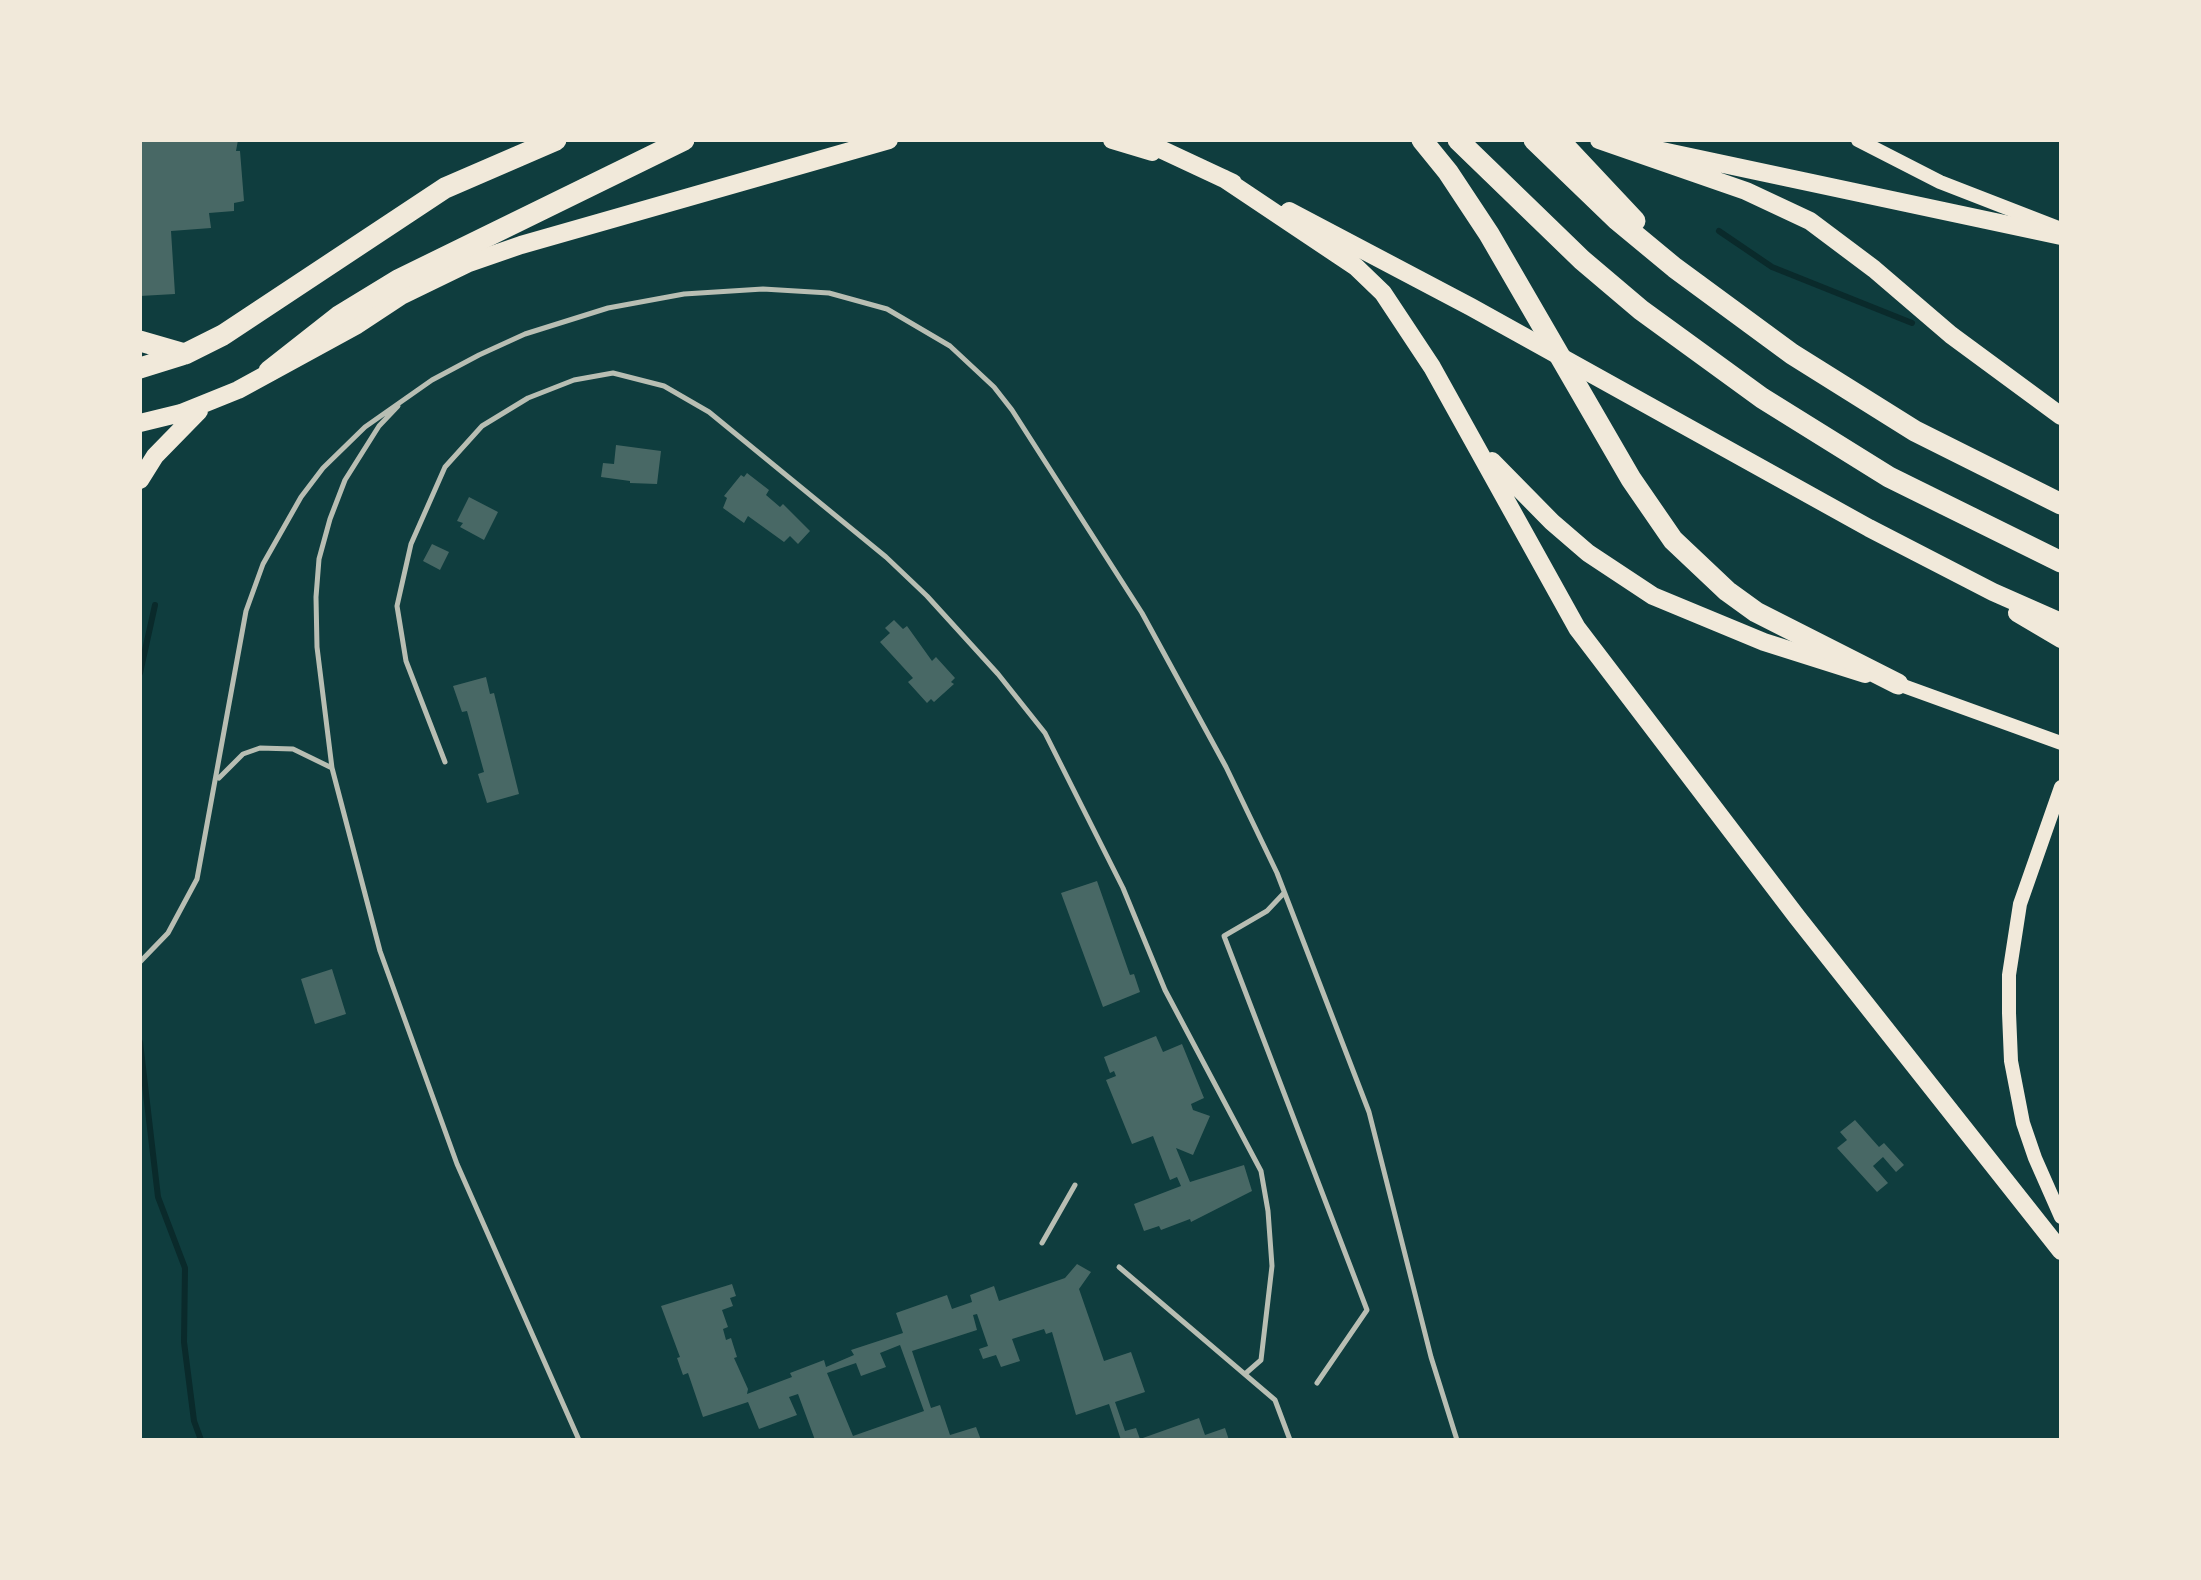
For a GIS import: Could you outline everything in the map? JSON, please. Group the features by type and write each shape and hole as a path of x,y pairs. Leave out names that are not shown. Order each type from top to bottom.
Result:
{"highway":[{"path":"140,368 185,354 244,322 445,188 556,140"},
{"path":"269,371 339,316 398,280 684,140"},
{"path":"1422,140 1448,172 1489,234 1631,479 1673,540 1727,591 1756,612 1898,684"},
{"path":"1458,140 1582,260 1642,310 1762,398 1889,477 2061,562"},
{"path":"1534,140 1617,220 1675,268 1791,354 1852,393 1979,465 2061,504"},
{"path":"1559,140 1610,193 1675,268"},
{"path":"140,341 185,354"}],"main road":[{"path":"140,480 155,456 182,426 212,402 357,325 426,283 469,263 521,245 889,140"},
{"path":"1112,140 1195,165"},
{"path":"1141,140 1223,178 1471,307 1933,562 2061,639"},
{"path":"1858,140 1940,182 2061,229"},
{"path":"1603,141 1746,191 1810,221 1874,269 1951,335 2061,416"},
{"path":"1632,149 1667,150 2061,236"},
{"path":"1223,178 1356,267 1383,293 1409,328 1584,638 1797,917 2061,1251"},
{"path":"140,423 212,402"},
{"path":"1475,443 1552,522 1617,574 1653,596 1763,642 1898,684 2061,743"},
{"path":"1933,562 2061,622"},
{"path":"2061,787 2020,904 2009,975 2009,1013 2011,1061 2023,1123 2061,1217"}],"lane":[{"path":"140,961 168,933 197,879 246,611 256,579 277,533 330,461 365,427 404,399 478,355 525,334 572,318 646,299 716,290 793,289 860,300 915,323 950,346 994,387 1051,468 1142,613 1187,694 1259,833 1369,1112 1431,1357 1457,1440"},
{"path":"445,762 406,661 397,606 411,544 446,467 482,426 528,398 574,380 613,373 664,386 709,412 886,557 998,674 1045,733 1123,888 1165,990 1261,1171 1268,1211 1272,1266 1261,1360 1245,1374"},
{"path":"404,399 379,426 345,480 319,559 316,597 317,647 332,768 380,951 457,1164 579,1440"},
{"path":"217,780 229,765 243,754 260,748 293,749 332,768"},
{"path":"1284,893 1267,911 1224,936 1367,1310 1317,1383"},
{"path":"1042,1243 1075,1185"},
{"path":"1119,1268 1275,1400 1290,1440"}],"building":[{"path":"140,140 238,140 236,151 240,151 244,201 234,203 234,211 209,213 211,228 171,231 175,294 140,296"},
{"path":"616,445 661,451 657,484 630,483 601,477 603,463 614,464"},
{"path":"747,473 769,490 766,495 780,507 783,504 810,531 798,544 790,536 784,542 748,516 744,523 723,508 727,498 724,496 741,475 744,477"},
{"path":"469,497 498,512 484,540 460,527 463,523 457,521"},
{"path":"432,544 449,552 440,570 423,561"},
{"path":"894,620 903,629 907,626 932,661 936,657 955,678 951,682 954,684 934,702 931,699 927,703 908,682 913,678 880,642 890,633 885,628"},
{"path":"486,677 490,694 494,693 519,794 487,803 478,774 484,772 467,711 462,712 453,686"},
{"path":"1097,881 1130,975 1134,974 1140,992 1103,1007 1061,893"},
{"path":"332,969 346,1014 315,1024 301,979"},
{"path":"1156,1036 1163,1052 1182,1044 1204,1098 1191,1104 1193,1110 1210,1116 1193,1155 1176,1148 1190,1182 1244,1165 1252,1191 1191,1222 1190,1219 1161,1230 1159,1226 1144,1231 1134,1204 1181,1186 1177,1177 1170,1180 1153,1136 1132,1144 1106,1080 1116,1076 1114,1071 1110,1073 1104,1057"},
{"path":"1855,1120 1879,1147 1884,1143 1904,1165 1896,1172 1883,1157 1873,1166 1888,1183 1877,1192 1837,1148 1847,1140 1840,1132"},
{"path":"1077,1264 1091,1272 1079,1289 1104,1361 1131,1352 1145,1392 1115,1402 1125,1431 1136,1428 1140,1439 1199,1418 1205,1435 1225,1428 1229,1440 1121,1440 1109,1404 1076,1415 1052,1332 1046,1334 1044,1329 1012,1339 1020,1361 1001,1367 996,1355 983,1359 979,1349 988,1346 977,1314 973,1315 977,1330 912,1351 931,1408 940,1405 950,1435 976,1427 981,1440 815,1440 798,1394 789,1397 797,1415 759,1429 748,1402 703,1417 688,1373 683,1375 677,1358 680,1357 661,1306 732,1284 736,1296 730,1298 733,1306 722,1310 728,1327 723,1329 726,1340 731,1338 737,1357 734,1358 748,1389 747,1394 792,1377 790,1373 824,1360 826,1367 854,1355 851,1350 903,1333 896,1313 947,1295 952,1309 972,1302 970,1295 994,1286 999,1301 1065,1278","holes":["900,1345 924,1411 853,1436 827,1373 856,1363 861,1376 886,1367 880,1353"]}],"waterway":[{"path":"1719,231 1772,267 1912,323"},
{"path":"140,673 155,605"},
{"path":"140,1042 158,1197 185,1268 184,1342 194,1421 201,1440"}]}
